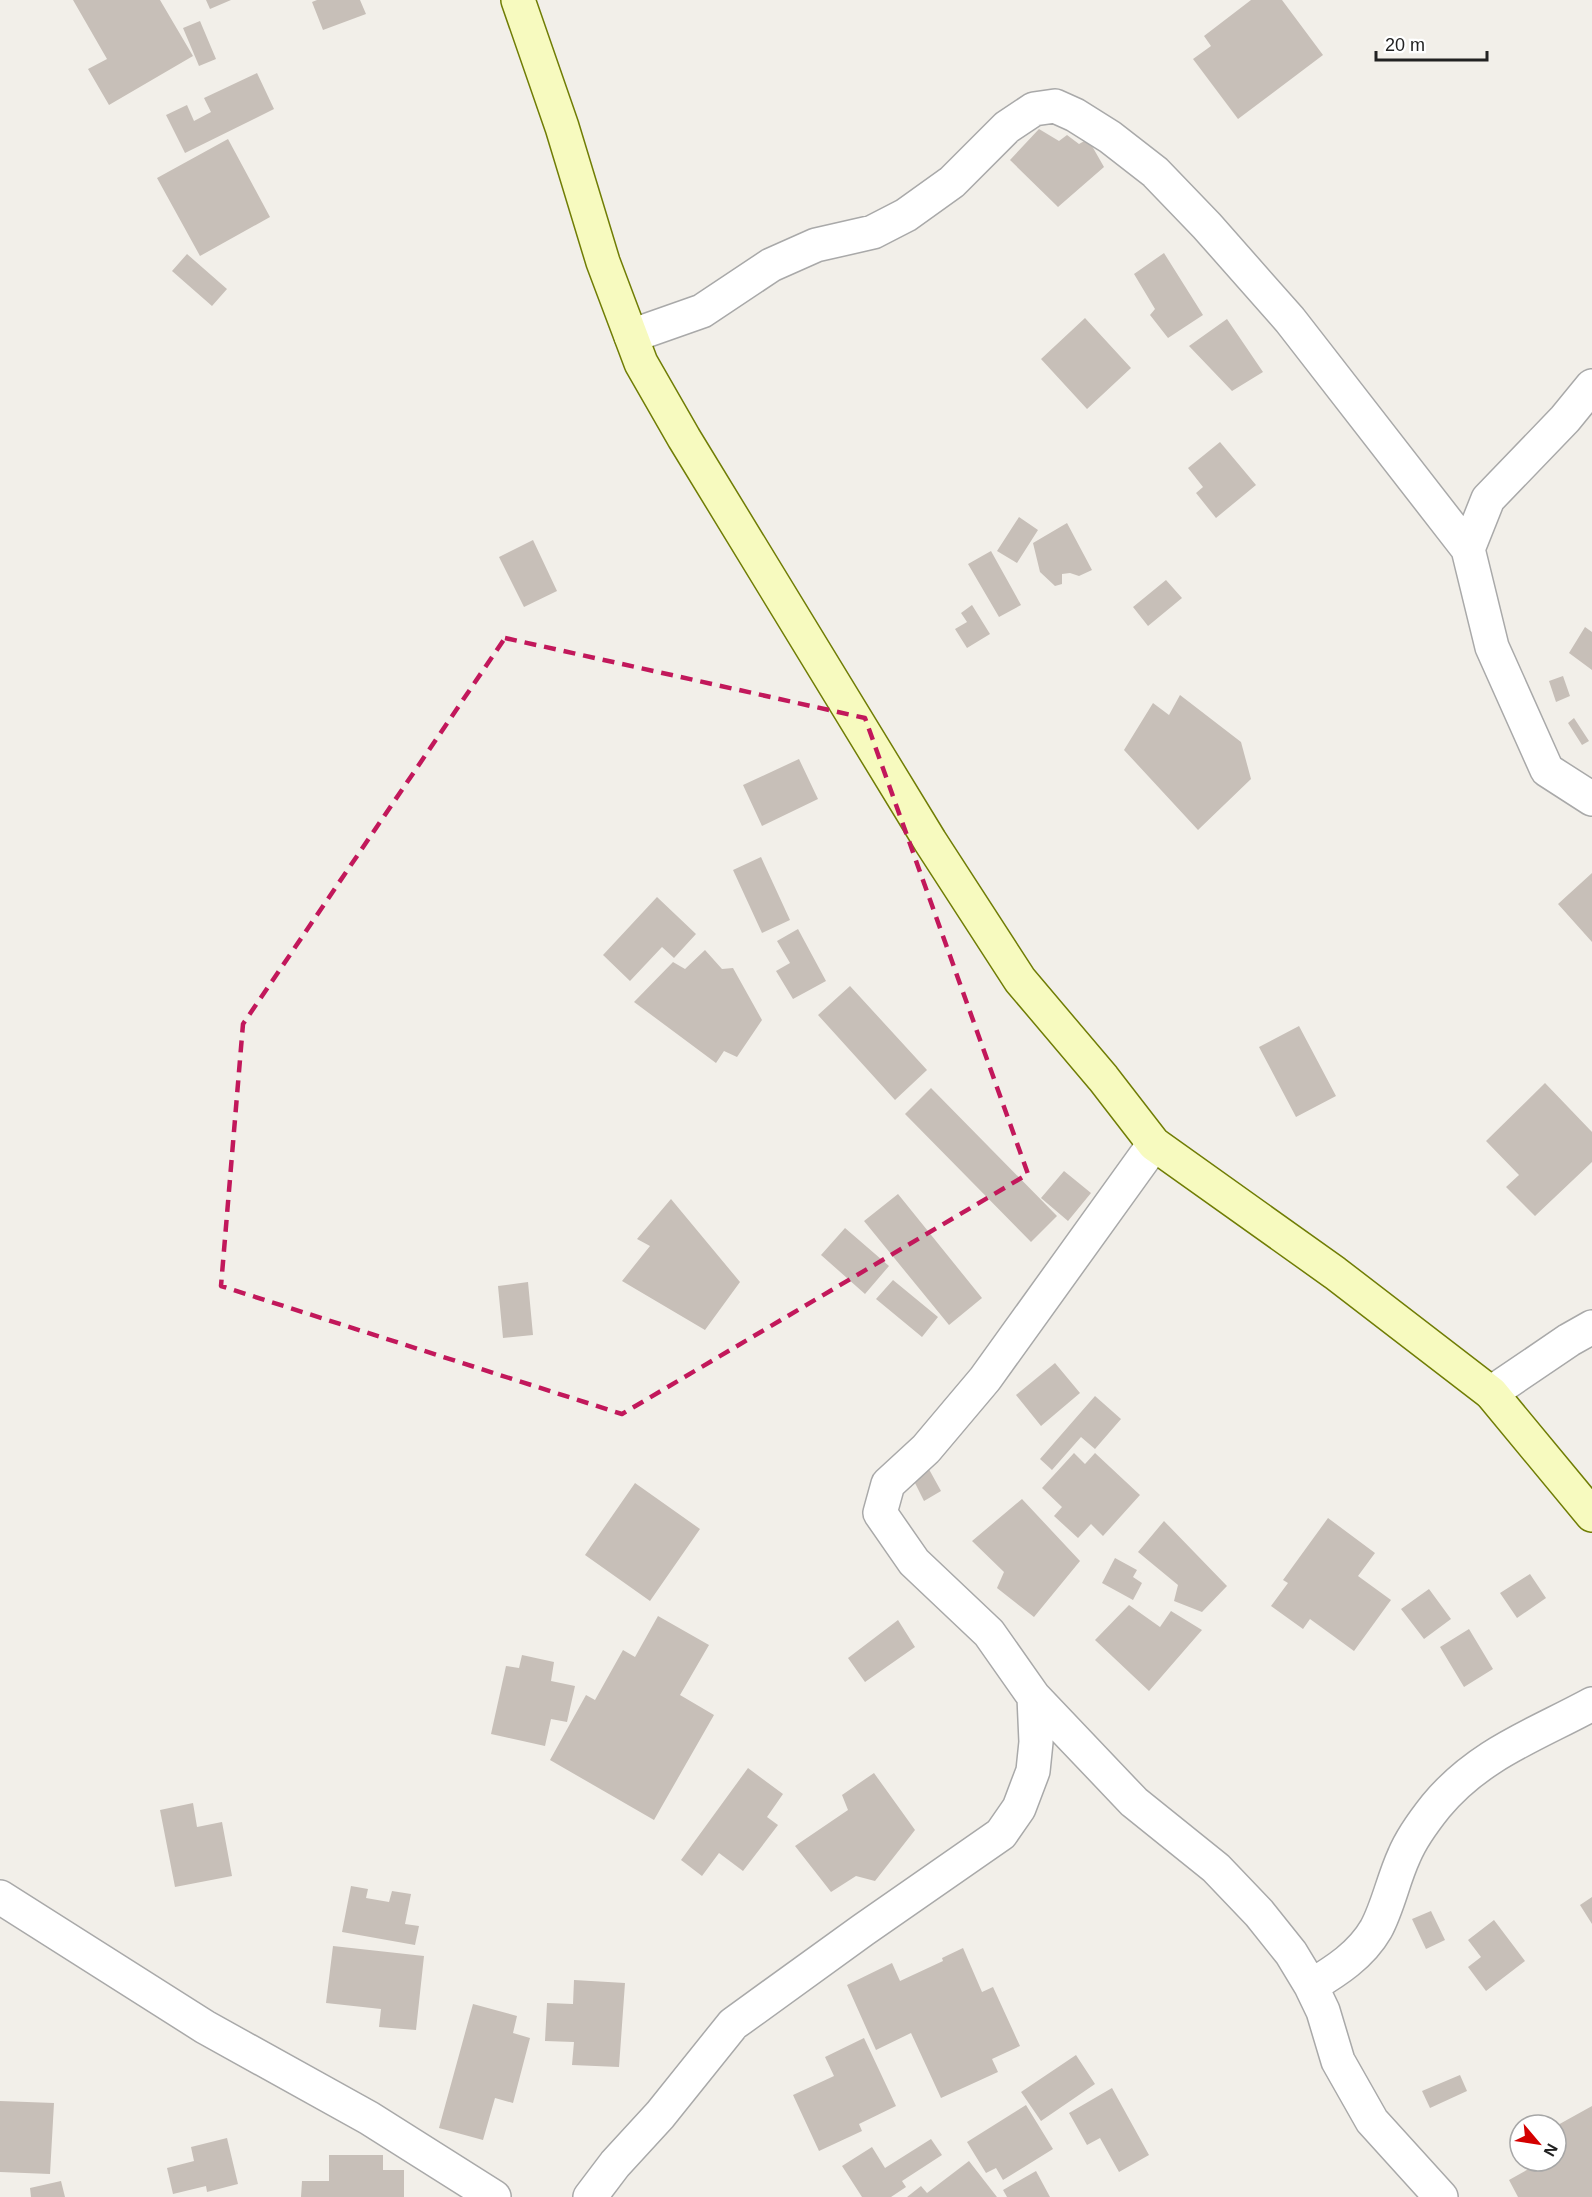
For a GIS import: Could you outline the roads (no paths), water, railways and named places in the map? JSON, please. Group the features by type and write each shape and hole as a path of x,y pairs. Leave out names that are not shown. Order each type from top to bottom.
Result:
{"main road":[{"path":"518,0 562,127 603,262 641,363 684,438 943,861 1020,980 1154,1144 1335,1273 1491,1393 1592,1515"}],"street":[{"path":"631,336 702,311 780,261 816,245 873,232 906,215 952,182 1007,127 1034,109 1055,106 1075,115 1155,172 1207,226 1290,321 1468,549 1492,647 1547,770 1592,799"},
{"path":"1468,549 1488,499 1592,386"},
{"path":"1154,1144 985,1379 926,1449 888,1484 880,1512 914,1562 989,1633 1034,1697 1134,1802 1216,1868 1252,1905 1291,1953 1311,1986 1323,2011 1338,2061 1372,2121 1441,2197"},
{"path":"1491,1393 1592,1326"},
{"path":"590,2197 733,2024 1001,1834 1019,1808 1033,1771 1036,1742 1034,1697"},
{"path":"1311,1986 1337,1971 1358,1953 1376,1929 1404,1855 1435,1806 1454,1787 1495,1754 1592,1704"},
{"path":"0,1897 205,2027 369,2118 494,2197"}]}
